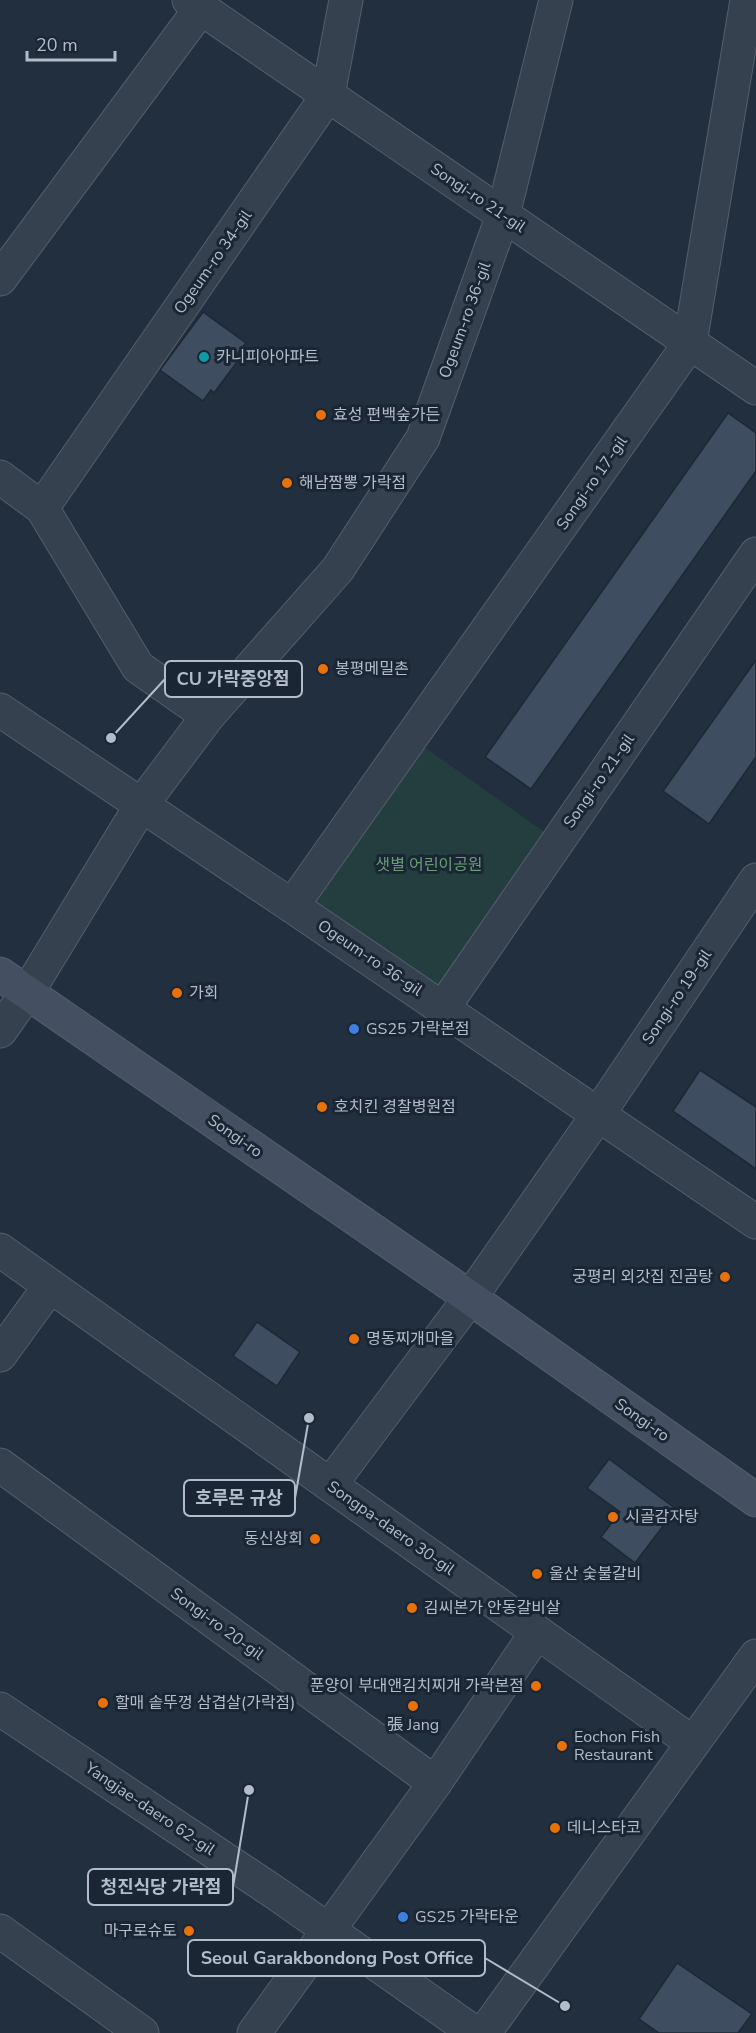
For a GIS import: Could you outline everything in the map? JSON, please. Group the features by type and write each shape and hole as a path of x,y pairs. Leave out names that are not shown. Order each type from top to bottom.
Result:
{"street":[{"name":"Ogeum-ro 34-gil","path":"42,508 328,95 346,0"},
{"name":"Ogeum-ro 36-gil","path":"0,1031 27,993 142,804 208,716 338,569 423,438 503,215 556,0"},
{"name":"Songi-ro 17-gil","path":"292,906 690,343 747,0"},
{"name":"Songi-ro 21-gil","path":"0,279 195,4 756,388"},
{"path":"0,477 42,508 138,667 208,716"},
{"name":"Songi-ro 21-gil","path":"442,1008 756,554"},
{"name":"Ogeum-ro 36-gil","path":"0,710 598,1114"},
{"name":"Songi-ro 19-gil","path":"470,1298 756,880"},
{"name":"Songi-ro","path":"0,974 470,1298 756,1500"},
{"path":"598,1114 756,1222"},
{"name":"Songpa-daero 30-gil","path":"0,1250 693,1743"},
{"path":"0,1355 50,1286"},
{"path":"330,1485 470,1298"},
{"name":"Songi-ro 20-gil","path":"0,1465 435,1783"},
{"path":"254,2033 435,1783 537,1632"},
{"path":"484,2033 756,1656"},
{"name":"Yangjae-daero 62-gil","path":"0,1709 328,1929 475,2033"},
{"path":"0,1931 142,2033"}],"green space":[{"name":"샛별 어린이공원","path":"417,742 547,834 439,990 310,901"}],"building":[{"name":"카니피아아파트","path":"203,312 246,343 236,355 240,358 214,393 211,390 203,401 160,370"},
{"path":"728,413 756,433 756,471 531,789 485,757"},
{"path":"756,660 756,757 709,824 663,791"},
{"path":"700,1070 756,1107 756,1169 673,1111"},
{"path":"257,1322 300,1352 277,1386 233,1356"},
{"path":"609,1459 676,1509 635,1563 601,1537 620,1512 587,1488"},
{"path":"677,1963 752,2014 738,2033 659,2033 639,2019"}],"place":[{"name":"카니피아아파트","path":"204,357"},
{"name":"효성 편백숲가든","path":"321,415"},
{"name":"해남짬뽕 가락점","path":"287,483"},
{"name":"봉평메밀촌","path":"323,669"},
{"name":"CU 가락중앙점","path":"111,738"},
{"name":"가회","path":"177,993"},
{"name":"GS25 가락본점","path":"354,1029"},
{"name":"호치킨 경찰병원점","path":"322,1107"},
{"name":"궁평리 외갓집 진곰탕","path":"725,1277"},
{"name":"명동찌개마을","path":"354,1339"},
{"name":"호루몬 규상","path":"309,1418"},
{"name":"시골감자탕","path":"613,1517"},
{"name":"동신상회","path":"315,1539"},
{"name":"울산 숯불갈비","path":"537,1574"},
{"name":"김씨본가 안동갈비살","path":"412,1608"},
{"name":"푼양이 부대앤김치찌개 가락본점","path":"536,1686"},
{"name":"할매 솥뚜껑 삼겹살(가락점)","path":"103,1703"},
{"name":"張 Jang","path":"413,1706"},
{"name":"Eochon Fish Restaurant","path":"562,1746"},
{"name":"청진식당 가락점","path":"249,1790"},
{"name":"데니스타코","path":"555,1828"},
{"name":"GS25 가락타운","path":"403,1917"},
{"name":"마구로슈토","path":"189,1931"},
{"name":"Seoul Garakbondong Post Office","path":"565,2006"}]}
